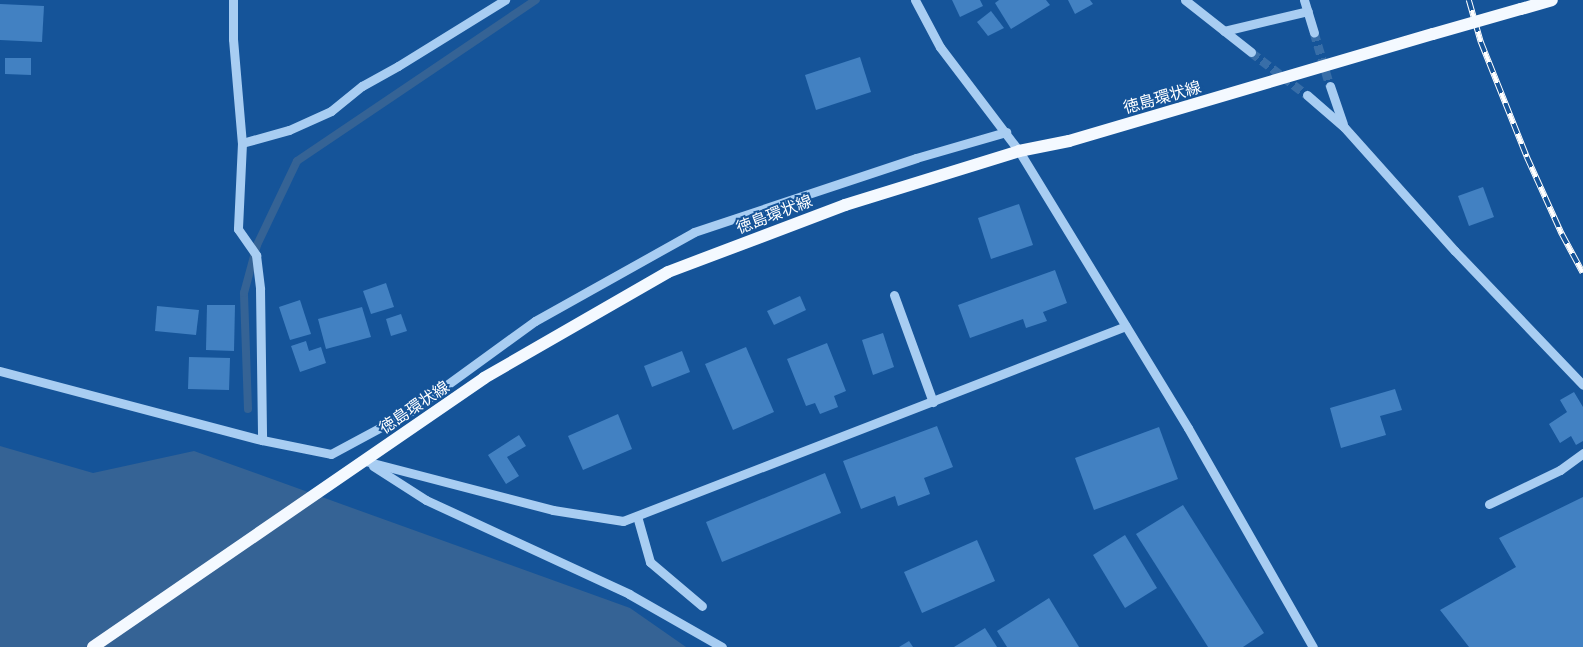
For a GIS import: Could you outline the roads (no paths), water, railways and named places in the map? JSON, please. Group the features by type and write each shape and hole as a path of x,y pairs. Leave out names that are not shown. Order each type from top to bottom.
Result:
{"main road":[{"name":"徳島環状線","path":"93,647 484,378 668,272 845,205 1019,151 1069,141 1552,0"}],"street":[{"path":"233,0 233,39 242,143 238,229 256,255 260,289 262,440"},
{"path":"242,143 289,130 331,111 362,86 505,0"},
{"path":"915,0 940,47 1019,151 1188,428 1313,647"},
{"path":"1185,0 1251,52"},
{"path":"1304,0 1314,32"},
{"path":"1224,31 1308,11"},
{"path":"1330,86 1344,127"},
{"path":"1306,95 1344,127 1455,251 1583,386"},
{"path":"0,370 262,440 331,454 411,411 535,321 694,232 916,158 1006,132"},
{"path":"894,295 932,402"},
{"path":"365,461 553,510 623,521 1126,326"},
{"path":"1489,504 1560,470 1583,453"},
{"path":"365,461 426,500 629,594 722,647"},
{"path":"636,516 650,562 702,606"}],"water":[{"path":"0,446 93,473 194,451 630,608 686,647 0,647"}],"waterway":[{"path":"248,409 244,293 257,245 297,161 536,0"}],"tunnel":[{"path":"1314,32 1330,86"},
{"path":"1251,52 1307,95"}],"railway":[{"path":"1469,0 1481,42 1527,157 1562,234 1583,273"}]}
